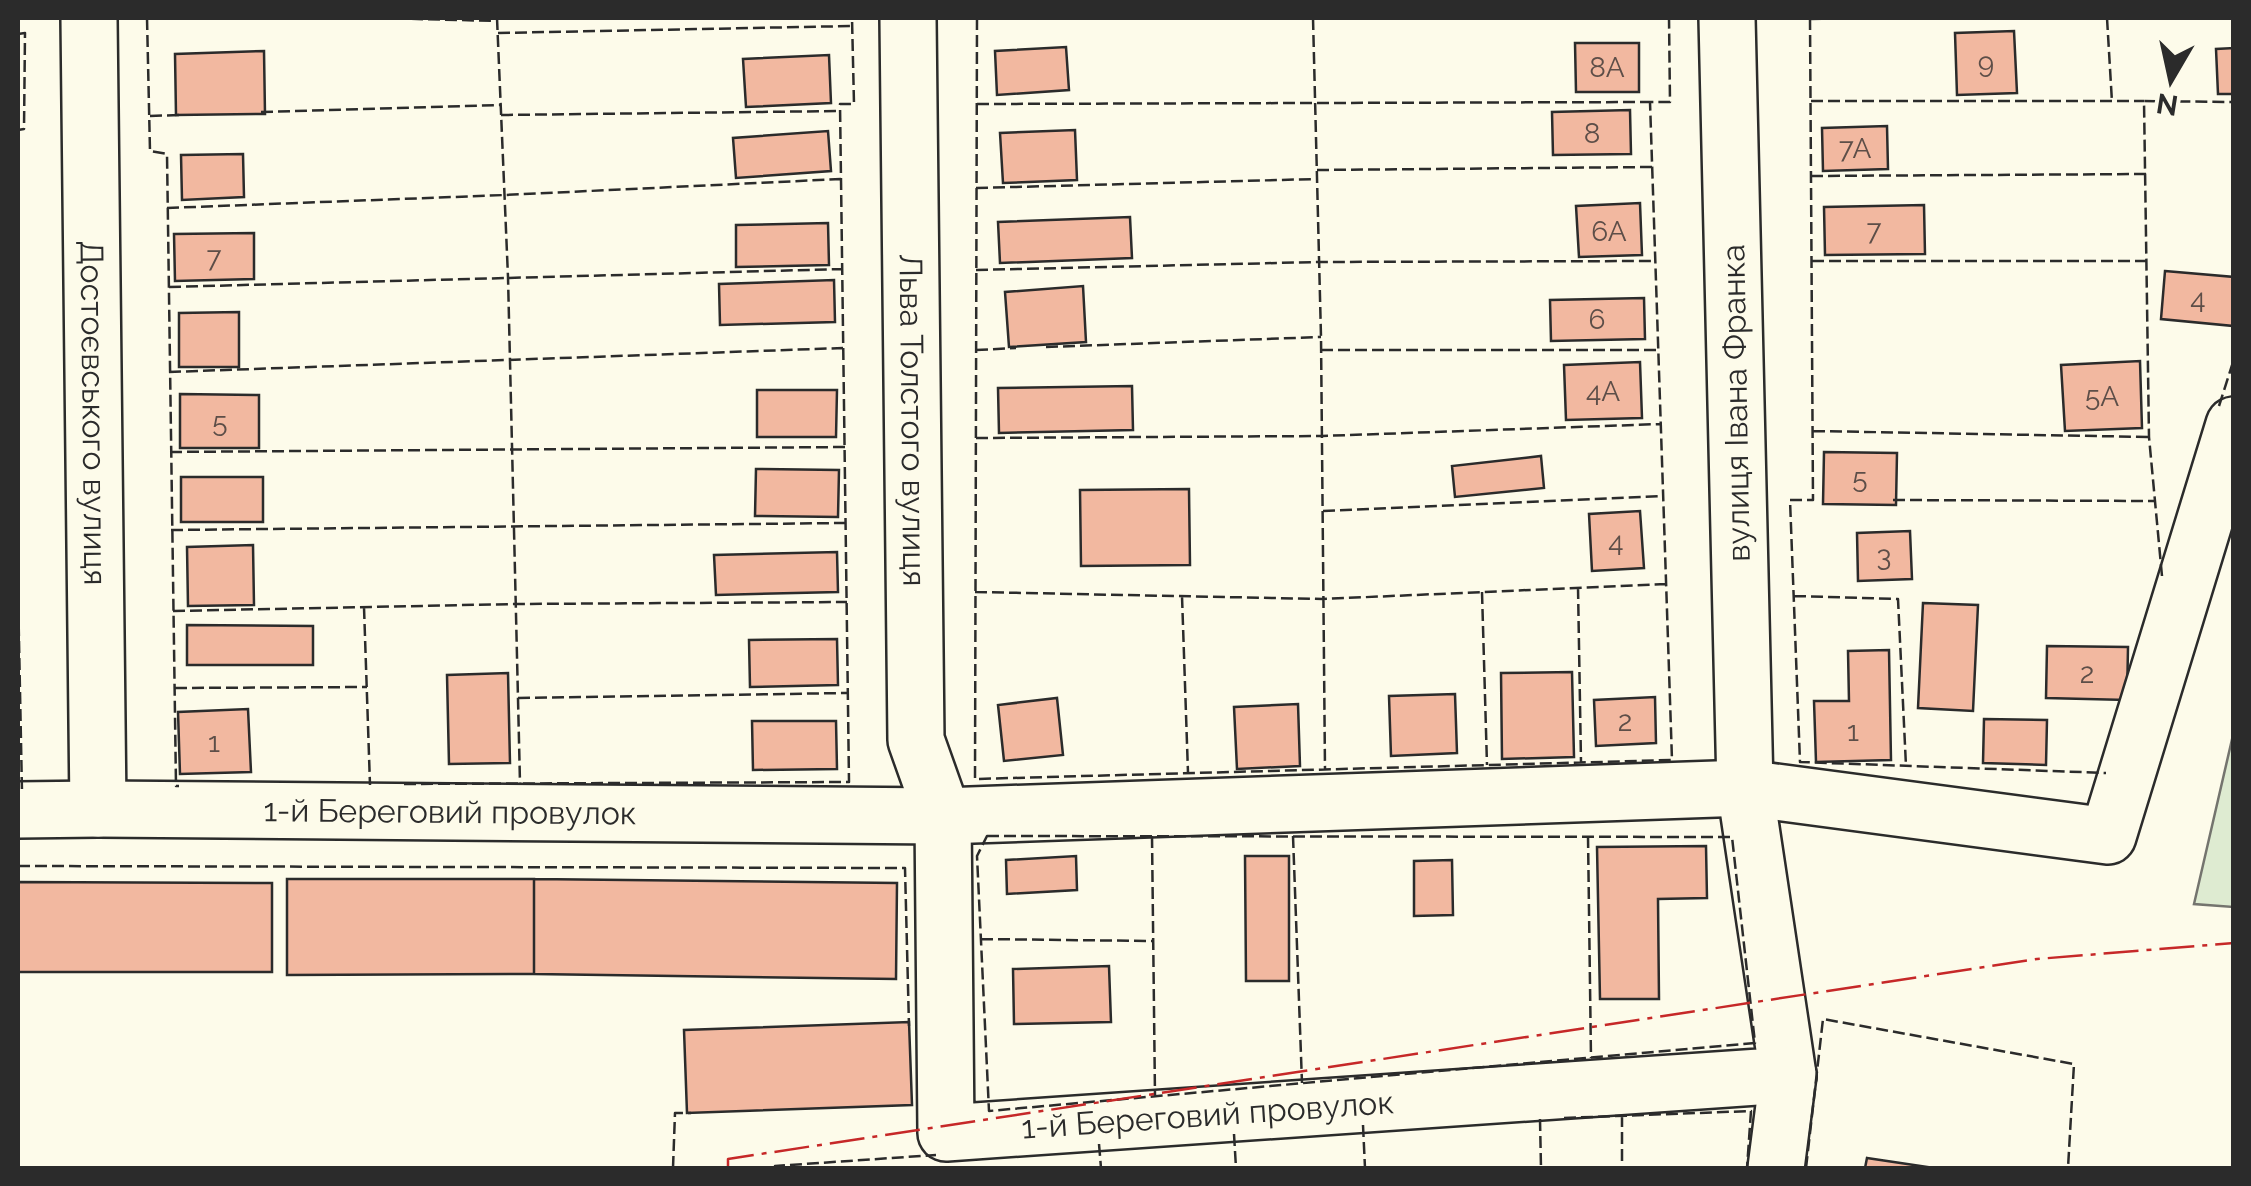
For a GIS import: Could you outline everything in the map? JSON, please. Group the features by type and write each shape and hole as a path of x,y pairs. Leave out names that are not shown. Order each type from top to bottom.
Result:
{"street":[{"name":"Достоєвського вулиця","path":"90,18 98,809"},
{"name":"Льва Толстого вулиця","path":"908,18 916,740 943,816"},
{"name":"вулиця Івана Франка","path":"1727,18 1745,788"},
{"name":"1-й Береговий провулок","path":"18,810 943,816 1745,788 2108,836 2234,425"},
{"path":"1745,788 1788,1075 1776,1168"},
{"name":"1-й Береговий провулок","path":"943,816 946,1133 1788,1075"}],"green space":[{"path":"2233,735 2233,907 2194,904"}],"building":[{"path":"2014,31 2017,93 1957,95 1955,33"},
{"path":"1575,43 1639,43 1639,92 1576,92"},
{"path":"1066,47 1069,90 997,95 995,51"},
{"path":"2234,48 2234,94 2218,94 2216,49"},
{"path":"264,51 265,114 176,115 175,54"},
{"path":"829,55 831,103 746,107 743,59"},
{"path":"1630,110 1631,154 1553,155 1552,112"},
{"path":"1887,126 1888,169 1823,171 1822,128"},
{"path":"1075,130 1077,180 1003,183 1000,133"},
{"path":"828,131 831,171 736,178 733,138"},
{"path":"243,154 244,197 182,200 181,155"},
{"path":"1640,203 1642,255 1579,257 1576,206"},
{"path":"1924,205 1925,254 1825,255 1824,207"},
{"path":"1130,217 1132,258 1000,263 998,222"},
{"path":"828,223 829,265 736,267 736,225"},
{"path":"254,233 254,279 175,281 174,234"},
{"path":"2165,271 2234,277 2234,326 2161,319"},
{"path":"834,280 835,322 720,325 719,284"},
{"path":"1083,286 1086,342 1009,347 1005,292"},
{"path":"1644,298 1645,339 1551,341 1550,300"},
{"path":"239,312 239,367 179,367 179,313"},
{"path":"2140,361 2142,428 2065,431 2061,365"},
{"path":"1640,362 1642,418 1566,420 1564,365"},
{"path":"1132,386 1133,430 999,433 998,388"},
{"path":"757,390 837,390 836,437 757,437"},
{"path":"180,394 259,395 259,448 180,448"},
{"path":"1824,452 1897,453 1896,505 1823,504"},
{"path":"1541,456 1544,488 1455,497 1452,466"},
{"path":"756,469 839,470 838,517 755,516"},
{"path":"181,477 263,477 263,522 181,522"},
{"path":"1189,489 1190,565 1081,566 1080,490"},
{"path":"1640,511 1644,568 1592,571 1589,514"},
{"path":"1910,531 1912,579 1858,581 1857,533"},
{"path":"253,545 254,605 188,606 187,547"},
{"path":"837,552 838,592 716,595 714,555"},
{"path":"1923,603 1978,605 1973,711 1918,708"},
{"path":"187,625 313,626 313,665 187,665"},
{"path":"837,639 838,685 750,687 749,640"},
{"path":"2047,646 2128,647 2127,700 2046,698"},
{"path":"1889,650 1891,760 1816,762 1814,701 1849,701 1848,651"},
{"path":"1572,672 1574,757 1502,759 1501,673"},
{"path":"508,673 510,763 449,764 447,675"},
{"path":"1455,694 1457,753 1391,756 1389,696"},
{"path":"1655,697 1656,743 1596,746 1594,700"},
{"path":"1057,698 1063,755 1004,761 998,705"},
{"path":"1298,704 1300,766 1237,769 1234,707"},
{"path":"248,709 251,772 180,774 178,712"},
{"path":"1984,719 2047,720 2046,765 1983,763"},
{"path":"752,721 836,721 837,769 753,770"},
{"path":"1706,846 1707,898 1658,899 1659,999 1600,999 1597,847"},
{"path":"1076,856 1077,890 1007,894 1006,860"},
{"path":"1245,856 1289,856 1289,981 1246,981"},
{"path":"1452,860 1453,915 1414,916 1414,861"},
{"path":"287,879 534,879 534,974 287,975"},
{"path":"534,879 897,883 896,979 534,974"},
{"path":"18,882 272,883 272,972 18,972"},
{"path":"1109,966 1111,1022 1014,1024 1013,969"},
{"path":"909,1022 912,1105 687,1113 684,1030"},
{"path":"1867,1158 1934,1168 1865,1168"}],"fence":[{"path":"147,18 150,151 167,154 179,786"},
{"path":"377,18 498,21"},
{"path":"497,18 508,277 520,783"},
{"path":"404,784 849,782 840,104 854,104 852,18"},
{"path":"977,18 975,779 1672,760 1650,102 1670,102 1669,18"},
{"path":"1313,18 1325,770"},
{"path":"1810,18 1813,500 1790,500 1800,762 2106,773"},
{"path":"1810,19 1848,18"},
{"path":"2107,18 2112,102"},
{"path":"498,33 852,26"},
{"path":"18,34 25,33 24,129 18,130"},
{"path":"1811,101 2144,101"},
{"path":"2162,576 2149,437 2144,101 2234,102"},
{"path":"977,104 1650,102"},
{"path":"261,112 501,105"},
{"path":"501,115 840,111"},
{"path":"150,116 181,115"},
{"path":"1317,170 1652,167"},
{"path":"1811,176 2146,174"},
{"path":"167,208 841,179"},
{"path":"976,188 1317,179"},
{"path":"976,270 1319,262 1656,261"},
{"path":"1812,261 2148,261"},
{"path":"169,287 843,269"},
{"path":"1046,347 1321,337"},
{"path":"169,372 843,348"},
{"path":"976,350 1016,348"},
{"path":"1321,350 1658,350"},
{"path":"2219,406 2234,359"},
{"path":"976,438 1322,436 1661,424"},
{"path":"1813,431 2149,437"},
{"path":"170,452 845,447"},
{"path":"1323,511 1663,496"},
{"path":"1893,500 2154,501"},
{"path":"171,530 846,523"},
{"path":"975,592 1323,599 1666,584"},
{"path":"1578,587 1581,762"},
{"path":"18,590 22,792"},
{"path":"1482,592 1487,765"},
{"path":"1182,596 1188,773"},
{"path":"1794,596 1898,599 1906,766"},
{"path":"173,611 847,602"},
{"path":"364,607 370,785"},
{"path":"175,688 367,687"},
{"path":"518,698 848,693"},
{"path":"987,836 1732,837 1755,1043 989,1111 977,856 987,836"},
{"path":"1152,836 1155,1096"},
{"path":"1293,836 1302,1083"},
{"path":"1588,836 1591,1058"},
{"path":"18,866 905,868 909,1026"},
{"path":"981,939 1153,941"},
{"path":"1806,1168 1823,1019 2074,1064 2068,1168"},
{"path":"1564,1118 1751,1111 1747,1168"},
{"path":"673,1168 675,1113 691,1113"},
{"path":"1622,1115 1622,1168"},
{"path":"1540,1119 1541,1168"},
{"path":"1363,1125 1365,1168"},
{"path":"1234,1134 1236,1168"},
{"path":"1099,1144 1101,1168"},
{"path":"775,1168 936,1155"}],"power":[{"path":"728,1168 728,1159 2037,959 2234,943"}]}
